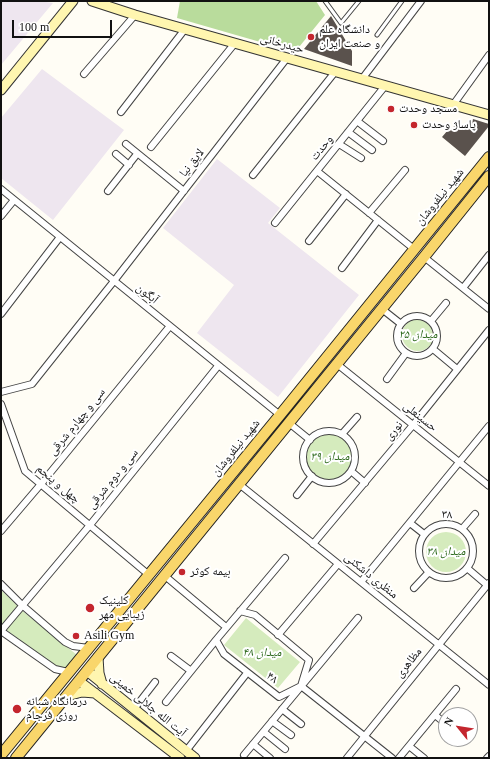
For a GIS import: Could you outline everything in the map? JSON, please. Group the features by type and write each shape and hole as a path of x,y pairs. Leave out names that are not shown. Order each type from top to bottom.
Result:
{"main road":[{"path":"1,90 73,1"},
{"name":"حیدرخانی","path":"92,1 135,15 489,115"},
{"name":"شهید نیلفروشان","path":"1,755 280,416 489,157"},
{"name":"شهید نیلفروشان","path":"16,758 489,176"},
{"path":"414,249 424,257"},
{"path":"280,416 289,423"},
{"path":"98,657 99,673 102,684"},
{"path":"77,663 87,671"},
{"name":"آيت الله جلالى خمينى","path":"87,671 195,758"},
{"path":"68,672 79,681"},
{"name":"آيت الله جلالى خمينى","path":"79,681 179,758"},
{"path":"67,696 82,692 96,693"}],"street":[{"path":"362,79 420,1"},
{"path":"84,74 135,15"},
{"path":"121,112 184,29"},
{"path":"151,148 235,43"},
{"path":"453,105 489,55"},
{"name":"لایق نیا","path":"1,392 32,384 287,58"},
{"path":"253,175 335,72"},
{"name":"وحدت","path":"276,223 385,86"},
{"path":"358,121 383,141"},
{"path":"348,132 372,150"},
{"path":"126,144 184,191"},
{"path":"339,144 361,158"},
{"path":"116,154 129,165"},
{"path":"108,191 137,154"},
{"path":"369,213 405,170"},
{"path":"317,171 414,249"},
{"name":"آبگون","path":"1,189 280,416"},
{"path":"309,241 346,194"},
{"path":"1,216 14,200"},
{"path":"342,268 378,220"},
{"path":"1,314 60,237"},
{"path":"463,288 489,255"},
{"path":"424,257 489,309"},
{"path":"431,321 446,303"},
{"path":"382,309 401,324"},
{"path":"413,316 420,316 431,321 437,332 438,338 433,349 421,356 406,353 400,346 398,340 397,334 401,324 407,318 413,316"},
{"name":"سی و چهارم شرقی","path":"1,531 170,326"},
{"name":"نوری","path":"313,544 413,425 489,330"},
{"path":"433,349 457,369"},
{"path":"387,379 406,353"},
{"name":"حسینعلی","path":"337,364 489,486"},
{"name":"سی و دوم شرقی","path":"1,631 90,525 218,366"},
{"name":"چهل و پنجم","path":"1,404 25,471 149,575"},
{"path":"342,434 357,417"},
{"path":"289,423 310,440"},
{"path":"361,582 489,426"},
{"path":"325,431 333,431 342,434 348,439 354,453 354,461 351,471 341,480 334,482 326,482 312,476 304,463 303,454 305,447 310,440 316,434 325,431"},
{"path":"351,471 365,483"},
{"path":"297,495 312,476"},
{"name":"منظری داشکنی","path":"239,484 489,685"},
{"path":"462,530 475,514"},
{"path":"410,522 424,534 418,550 421,562 429,572 436,577 448,578 460,574 466,568 488,584"},
{"name":"۳۸","path":"424,534 431,528 438,525 447,524 455,525 462,530 468,536 472,544 473,552 471,561 466,568"},
{"path":"166,702 284,558"},
{"path":"278,635 338,564"},
{"path":"414,588 429,572"},
{"path":"165,576 226,627"},
{"path":"1,584 22,605 65,642 73,646 89,648"},
{"name":"مظاهری","path":"347,758 488,584"},
{"path":"240,611 255,615 310,660 301,686"},
{"path":"244,755 358,618"},
{"path":"1,631 56,669 68,672"},
{"name":"۴۸","path":"216,640 224,654 279,697 301,686"},
{"path":"171,656 191,671"},
{"path":"56,669 60,678 59,684"},
{"path":"186,751 247,673"},
{"path":"134,709 155,682"},
{"path":"301,686 392,758"},
{"path":"399,758 456,689"},
{"path":"282,709 301,724"},
{"path":"272,721 291,735"},
{"path":"264,732 285,749"},
{"path":"253,744 270,758"},
{"path":"409,746 424,758"}],"lane":[{"path":"324,1 341,22 359,1"},
{"path":"377,35 401,2 397,1"}],"shaded area":[{"path":"1,1 39,1 53,3 1,65"},
{"path":"42,69 124,130 53,220 1,178 1,118"},
{"path":"217,159 280,208 268,223 359,295 278,397 197,333 234,285 163,228"}],"green space":[{"path":"180,1 316,1 325,15 295,52 177,18"},
{"name":"میدان ۲۵","path":"415,319 421,319 431,326 434,335 433,341 427,348 421,351 415,351 405,344 402,338 402,332 409,322"},
{"name":"میدان ۳۹","path":"333,431 352,446 354,461 345,476 334,482 312,476 304,463 310,440"},
{"name":"میدان ۳۸","path":"450,532 457,535 463,541 466,552 465,560 457,569 450,572 442,572 435,569 427,560 426,548 429,541 438,533"},
{"path":"1,590 25,613 77,655 65,671 59,669 1,626"},
{"name":"میدان ۴۸","path":"246,618 300,662 278,688 224,645"}],"building":[{"path":"331,16 352,51 352,66 304,49"},
{"path":"473,119 489,124 489,126 465,156 442,137 457,123 470,127"}],"place":[{"name":"دانشگاه علم و صنعت ایران","path":"311,37"},
{"name":"مسجد وحدت","path":"391,109"},
{"name":"پاساژ وحدت","path":"414,125"},
{"name":"بیمه کوثر","path":"182,572"},
{"name":"کلینیک زیبایی مهر","path":"90,608"},
{"name":"Asili Gym","path":"76,636"},
{"name":"درمانگاه شبانه روزی فرجام","path":"17,709"}]}
